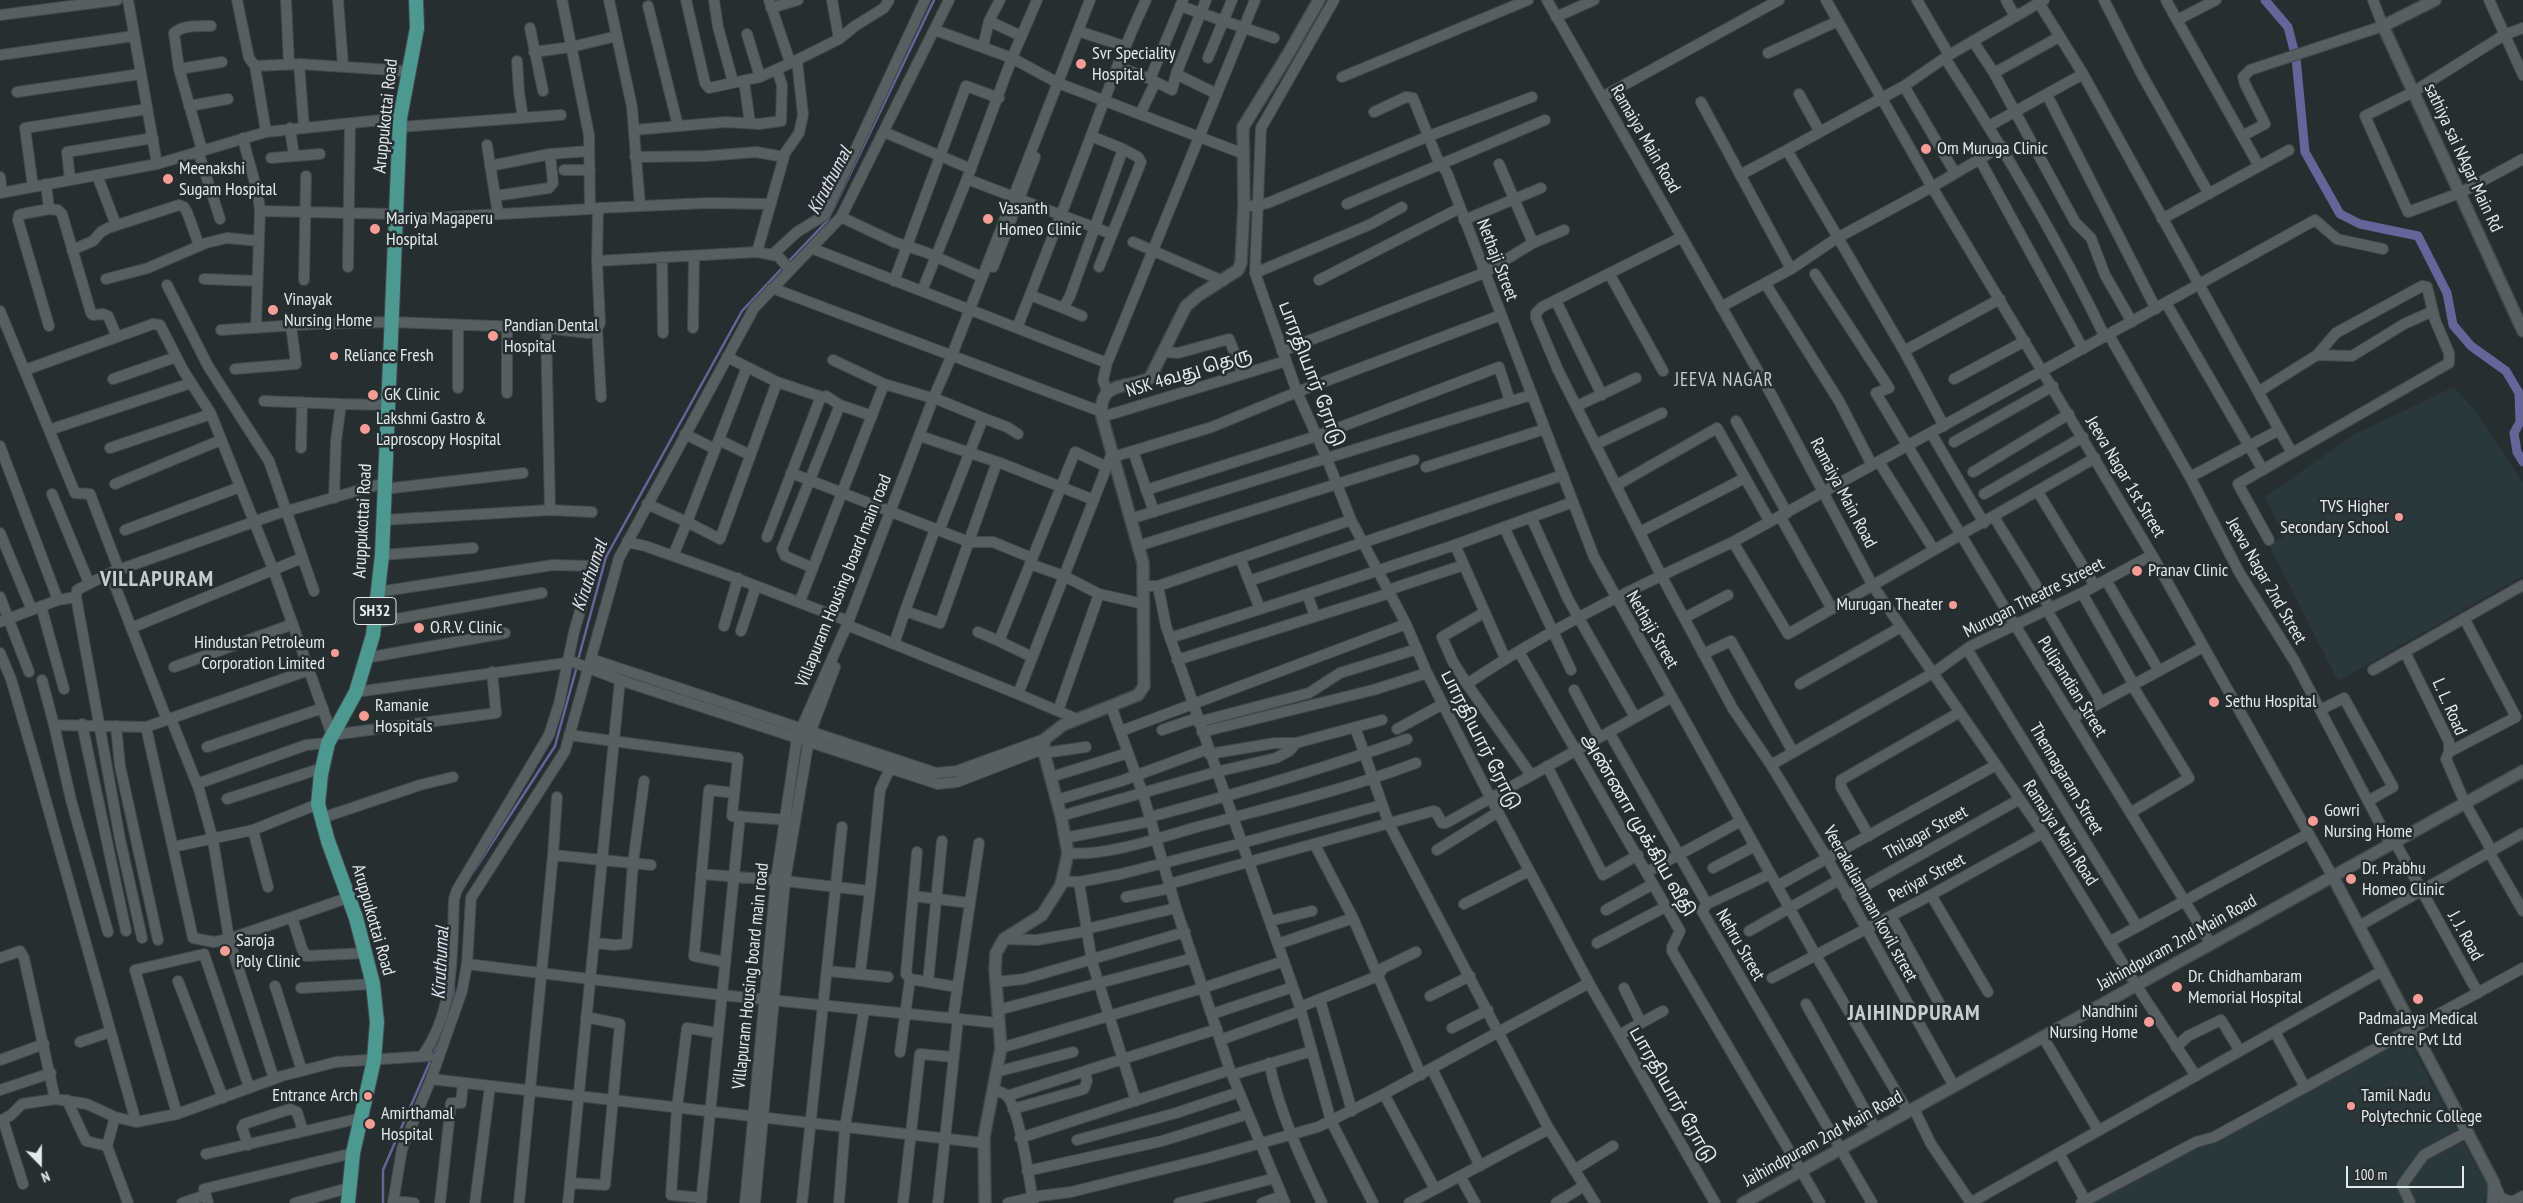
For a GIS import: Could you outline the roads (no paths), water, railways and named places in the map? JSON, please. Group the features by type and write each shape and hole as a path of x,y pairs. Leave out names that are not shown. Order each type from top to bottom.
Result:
{"main road":[{"name":"Aruppukottai Road","path":"348,1203 353,1153 374,1060 377,1022 373,984 366,953 350,897 320,811 322,768 330,739 356,692 374,623 378,592 382,555 400,123 417,28 416,0"}],"street":[{"path":"0,15 117,0"},
{"path":"286,0 304,127"},
{"path":"338,0 343,66"},
{"path":"562,0 589,135 600,323 597,329 601,397"},
{"path":"609,0 632,107 640,206"},
{"path":"686,0 706,86 713,88 744,81 777,70 839,40 855,26 884,8 889,0"},
{"path":"714,0 718,27 733,82"},
{"path":"757,252 784,157 799,133 803,115 794,61 770,4 798,0"},
{"path":"832,0 839,40"},
{"path":"775,255 797,232 825,215 925,0"},
{"path":"431,1056 462,991 467,964 471,898 565,751 619,558 754,308 789,268 842,217 950,0"},
{"path":"983,48 989,21 1000,0"},
{"path":"922,291 999,98 1012,58 1037,0"},
{"path":"936,400 1061,84 1090,0"},
{"path":"1061,84 1084,33 1096,0"},
{"path":"1017,328 1104,100 1119,67 1124,46 1146,0"},
{"path":"1119,67 1172,90 1176,74 1206,0"},
{"path":"1208,58 1232,0"},
{"path":"1256,0 1107,363 1103,380 1107,391 1104,398 1151,586 1208,752 1250,863 1301,1009 1331,1121 1373,1203"},
{"path":"1314,23 1319,0"},
{"path":"1250,206 1243,127 1262,111 1314,23 1334,0"},
{"path":"1342,77 1528,0"},
{"name":"Ramaiya Main Road","path":"1547,0 1824,492 1873,586 2043,833 2136,985 2196,1076"},
{"path":"1556,16 1594,0"},
{"path":"1602,97 1779,0"},
{"name":"Jeeva Nagar 2nd Street","path":"1917,0 1947,56 2002,146 2074,273 2107,336 2190,477 2238,572 2295,662 2368,801 2393,843"},
{"path":"2006,0 2015,16"},
{"path":"2104,0 2141,73 2209,194"},
{"path":"2166,0 2259,166"},
{"path":"2177,20 2216,0"},
{"name":"sathiya sai NAgar Main Rd","path":"2373,0 2413,92 2523,331"},
{"path":"2242,136 2265,124 2243,78 2250,70 2384,26 2435,0"},
{"path":"2489,0 2523,76"},
{"name":"Jeeva Nagar 1st Street","path":"1830,1 1838,21 1932,187 2083,437 2333,877"},
{"path":"1740,176 1904,86 1947,56 2041,1 2059,37 2083,74 2292,453"},
{"path":"1140,114 1182,2 1200,14 1224,20 1274,38"},
{"path":"238,5 248,58 255,66 266,132"},
{"path":"648,6 678,126"},
{"path":"130,7 157,164"},
{"path":"989,21 1021,36"},
{"path":"1768,53 1838,21"},
{"path":"211,26 194,26 178,29 174,32 179,70 220,219"},
{"path":"530,28 543,91"},
{"path":"2523,28 2504,35 2413,92 2365,116 2408,212 2460,193 2523,159"},
{"path":"935,30 1012,58 1061,84 1244,154"},
{"path":"1084,33 1124,46"},
{"path":"747,34 760,76"},
{"path":"0,55 134,36"},
{"path":"534,52 571,47 616,36"},
{"path":"1994,73 2059,37"},
{"path":"1973,41 1994,73 2075,222 2091,238 2105,276 2132,322"},
{"path":"517,61 523,118"},
{"path":"179,70 222,62"},
{"path":"255,66 294,64 408,70"},
{"path":"634,130 725,122 759,124 781,121 782,85 777,70"},
{"path":"16,92 141,74"},
{"path":"1176,74 1217,94"},
{"path":"1989,126 2083,74"},
{"path":"744,81 750,123"},
{"path":"894,281 966,86 999,98"},
{"path":"1904,86 1954,173"},
{"path":"1799,94 1820,132"},
{"path":"2047,95 2156,309"},
{"name":"Nethaji Street","path":"1374,112 1406,97 1413,98 1441,164 1447,173 1594,557 1616,600 1815,954 1931,1144 1971,1203"},
{"path":"1250,206 1532,97"},
{"path":"189,106 228,99"},
{"path":"1701,102 1791,269"},
{"path":"33,187 25,128 147,109"},
{"path":"1249,266 1250,206 1262,111"},
{"path":"0,177 1,193 157,164 243,138 290,128 350,123 400,123 561,115"},
{"path":"1347,204 1545,120"},
{"path":"348,267 350,123"},
{"path":"290,128 294,156"},
{"path":"884,132 971,169"},
{"path":"1091,136 1123,149 1138,157 1141,162 1099,267"},
{"path":"70,180 67,152 153,138"},
{"path":"243,138 250,171 258,190 260,211 256,327"},
{"path":"487,145 498,214"},
{"path":"1721,307 1791,269 1837,238 1932,187 2002,146"},
{"path":"1063,308 1070,296 1123,149"},
{"path":"1787,150 1904,351 1944,426"},
{"path":"2162,219 2289,150"},
{"path":"490,166 550,154 589,151"},
{"path":"635,157 706,156 756,152 784,157"},
{"path":"271,158 320,154"},
{"path":"495,196 549,188 553,183 550,154"},
{"path":"1980,160 2083,350"},
{"path":"1499,164 1533,243"},
{"path":"564,170 590,170"},
{"path":"97,175 116,225"},
{"path":"304,280 307,212 306,176"},
{"path":"967,179 1112,234"},
{"path":"46,184 49,209"},
{"path":"1464,220 1541,188"},
{"path":"972,311 982,277 1016,198"},
{"path":"260,211 348,213 395,217 498,214 708,203 771,204"},
{"path":"72,250 92,241 100,232 116,225 173,206 182,206 187,212 199,246"},
{"path":"1107,391 1150,378 1172,353 1186,306 1199,295 1224,281 1238,270 1368,225 1402,208"},
{"path":"1319,280 1460,208"},
{"path":"48,326 18,217 22,214 49,209 60,211 91,313 93,315 103,314 108,316 117,337"},
{"path":"842,217 982,277"},
{"path":"1468,684 1505,658 1661,575 1733,542 1783,515 2315,220 2337,239 2383,249"},
{"name":"NSK 4வது தெரு","path":"1107,414 1243,374 1484,272 1533,243 1564,230"},
{"path":"1602,394 1556,302 1682,237"},
{"path":"106,278 148,268 199,246 226,238 259,241"},
{"path":"1133,242 1154,249 1224,281"},
{"path":"811,248 1107,363"},
{"path":"597,261 757,252 775,255 789,268"},
{"path":"693,328 694,256"},
{"path":"662,257 663,333"},
{"name":"பாரதியார் ரோடு","path":"1249,266 1297,392 1327,459 1351,520 1406,624 1427,673 1490,797 1589,983 1715,1203"},
{"name":"Pulipandian Street","path":"1815,274 1889,388 1876,393 2015,625 2211,944"},
{"path":"1610,275 1663,372"},
{"path":"204,279 257,281"},
{"path":"1765,283 1876,464 1934,550"},
{"path":"167,285 208,366 269,461 314,591"},
{"path":"2258,392 2317,355 2336,333 2422,286 2425,286 2428,290 2433,312 2449,353 2449,363 2238,484 2269,540"},
{"path":"772,288 1107,414"},
{"path":"1030,295 1082,316"},
{"path":"1904,351 2000,299"},
{"name":"Veerakaliamman kovil street","path":"1556,302 1538,310 1536,318 1558,370 1597,444 1661,575 1733,709 1827,858 1954,1086"},
{"path":"2166,303 2263,470"},
{"path":"0,311 76,493 90,494 131,628 198,784 212,840 229,939 274,1079"},
{"path":"2317,355 2352,356 2404,324 2433,312"},
{"path":"999,641 1075,452 1118,456 1212,427 1297,392 1501,316"},
{"path":"221,330 291,325 392,322 546,328 588,333 597,329"},
{"path":"25,370 157,324 163,328 176,357 211,414 273,569 322,708 330,739"},
{"path":"235,369 296,364 291,325"},
{"path":"458,325 458,388"},
{"path":"507,327 507,393"},
{"path":"546,328 550,510"},
{"path":"1172,353 1230,339 1243,374"},
{"path":"1954,379 2025,341"},
{"path":"113,379 176,357"},
{"path":"727,357 777,382 822,398 826,396 840,405 872,416"},
{"path":"833,360 884,384 936,400 1006,427 1018,434"},
{"path":"673,556 747,367"},
{"path":"1146,490 1316,436 1499,367 1510,401"},
{"path":"1577,406 1636,378"},
{"path":"647,504 720,539 777,382"},
{"path":"49,430 191,383"},
{"path":"800,601 884,384"},
{"path":"1954,442 2053,386"},
{"path":"1135,518 1532,395"},
{"path":"767,537 791,472 822,398"},
{"name":"Villapuram Housing board main road","path":"745,1203 758,1116 781,880 784,819 804,735 894,514 936,400"},
{"path":"264,401 388,405"},
{"path":"301,448 302,402"},
{"path":"334,498 336,440 341,404"},
{"path":"813,568 785,556 782,549 840,405"},
{"path":"1597,444 1662,412"},
{"path":"110,448 211,414"},
{"path":"1973,472 2069,414"},
{"path":"894,644 905,611 983,418"},
{"path":"1736,420 1832,609"},
{"path":"1617,485 1717,428 1770,522"},
{"path":"1426,467 1545,429"},
{"path":"2190,477 2278,430"},
{"path":"1931,433 1984,523"},
{"path":"686,434 750,454"},
{"path":"1984,494 2083,437"},
{"path":"923,438 997,462 1094,500"},
{"path":"115,484 221,440"},
{"path":"0,446 58,600"},
{"path":"1118,456 1146,490 1154,512"},
{"path":"1018,694 1094,500 1118,456"},
{"path":"1733,542 1788,634 1934,550 1962,536 2095,458"},
{"path":"1142,544 1414,460"},
{"path":"905,611 940,623 997,462"},
{"path":"791,472 809,481 969,542 993,542 1099,594 1144,604"},
{"path":"142,938 120,838 76,597 79,587 114,572 254,522 334,498 384,486 523,474"},
{"path":"1249,581 1563,475"},
{"path":"1640,532 1745,478"},
{"path":"125,530 240,487"},
{"path":"2038,492 2095,586"},
{"path":"52,494 88,583"},
{"path":"1170,638 1378,571 1573,502"},
{"path":"383,520 550,510 592,512"},
{"path":"1531,517 1579,618 1635,717"},
{"path":"1994,517 2101,702"},
{"path":"1151,586 1351,520"},
{"path":"1504,527 1571,670"},
{"path":"0,533 36,608 64,689"},
{"path":"627,542 646,546 800,601 894,644 1077,719"},
{"path":"1455,545 1505,658"},
{"path":"382,555 472,548"},
{"name":"Murugan Theatre Streeet","path":"1770,765 1933,673 1967,649 2082,593 2152,556"},
{"path":"131,628 302,558"},
{"path":"1240,558 1260,609"},
{"path":"378,592 553,565 593,566 570,663 549,735 457,890 454,899 448,998 428,1048 431,1056 431,1079 402,1149 393,1202 414,1203"},
{"path":"1177,660 1389,592 1464,565"},
{"path":"724,626 738,578"},
{"path":"2106,580 2160,671"},
{"path":"740,631 756,586"},
{"path":"985,1203 984,1143 996,1072 1006,1046 999,1022 1004,1010 1003,982 996,953 1013,941 1042,915 1069,881 1074,854 1074,837 1050,749 1053,731 1077,719 1113,710 1143,690 1144,604 1151,586"},
{"path":"2373,670 2522,587"},
{"path":"374,623 542,593"},
{"path":"2082,593 2133,685 2189,778 2130,813"},
{"path":"1058,711 1099,594"},
{"path":"1307,594 1315,616"},
{"path":"1684,618 1728,595"},
{"path":"0,597 4,620 29,672"},
{"path":"4,620 58,600 76,597"},
{"path":"1485,612 1442,637 1453,662 1531,775"},
{"path":"2449,752 2516,717 2464,618"},
{"path":"174,667 293,624"},
{"path":"1121,731 1406,624"},
{"path":"1800,684 1901,627"},
{"path":"978,632 1032,657"},
{"path":"366,658 504,633"},
{"path":"1703,654 1731,642 1793,752"},
{"path":"2072,718 2203,647"},
{"path":"1162,730 1310,693 1340,674 1417,649"},
{"name":"Thennagaram Street","path":"1967,649 2137,926"},
{"name":"அண்ணா முக்கிய வீதி","path":"1519,652 1648,872 1665,907 1680,931 1672,951 1801,1171"},
{"name":"L. L. Road","path":"2405,652 2449,742 2449,752 2446,759 2466,803 2523,911"},
{"path":"0,653 11,679 34,758 136,1122"},
{"path":"356,692 492,672 570,663 588,664 892,764 938,784 947,784 1050,749 1086,747"},
{"path":"588,664 620,680 688,697"},
{"path":"54,725 82,724 146,727 309,670"},
{"path":"198,784 306,745 330,739 496,713 492,672"},
{"path":"1202,732 1372,690 1427,673"},
{"path":"42,680 70,800 108,932"},
{"path":"568,1203 620,680"},
{"name":"Nehru Street","path":"1574,690 1604,734 1679,855 1707,904 1702,911 1840,1150"},
{"path":"1126,897 1433,811 1436,812 1440,822 1446,823 1672,697"},
{"path":"2320,710 2344,698 2394,787 2368,801"},
{"path":"1397,729 1443,704"},
{"path":"207,747 322,708"},
{"path":"1113,710 1143,794 1176,908 1231,1073 1283,1200 1262,1203"},
{"path":"1869,836 1841,787 1841,780 1960,712"},
{"path":"1064,798 1208,752 1275,743 1296,743 1382,720"},
{"path":"82,724 126,932"},
{"path":"116,726 120,766 158,940"},
{"path":"146,727 190,934 196,940 214,942 229,939 350,897"},
{"path":"1355,728 1389,824 1549,1129 1595,1203"},
{"path":"570,735 738,758 732,816 794,820"},
{"name":"Villapuram Housing board main road","path":"781,880 794,820 804,735"},
{"path":"1074,837 1150,819 1225,797 1407,739"},
{"path":"1068,814 1216,772 1276,758 1289,751 1296,743"},
{"path":"1057,775 1128,753"},
{"path":"1074,854 1108,850 1233,818 1373,779 1416,763"},
{"path":"860,974 880,790 892,764"},
{"path":"1777,886 1996,765"},
{"path":"1547,766 1603,875 1638,855"},
{"path":"227,799 322,768"},
{"name":"Jaihindpuram 2nd Main Road","path":"1743,1203 2522,773"},
{"path":"173,847 253,830 420,784 453,777"},
{"path":"594,942 614,945 627,944 633,863 644,781"},
{"path":"724,962 694,956 709,790 734,793"},
{"path":"519,1203 557,797"},
{"name":"Thilagar Street","path":"1848,896 2020,799"},
{"path":"1069,881 1121,874 1382,805"},
{"path":"1437,850 1498,812"},
{"path":"718,1032 687,1028 677,1108 670,1195 701,1200 740,816"},
{"path":"1648,872 1741,821"},
{"path":"802,1203 825,1006 842,827"},
{"path":"253,830 268,887"},
{"name":"Periyar Street","path":"1772,978 1815,954 1932,895 2043,833"},
{"path":"2359,926 2523,833"},
{"path":"2109,942 2308,834"},
{"path":"928,982 942,841"},
{"path":"938,1203 954,1057 957,987 979,843"},
{"name":"J. J. Road","path":"2393,843 2478,993"},
{"path":"1315,845 1353,918 1421,1075"},
{"path":"1713,868 1755,846"},
{"path":"900,1052 910,979 906,970 917,852"},
{"path":"553,855 651,865"},
{"path":"1464,904 1530,871"},
{"path":"701,874 781,880 870,891"},
{"path":"1707,904 1770,874"},
{"path":"2333,877 2501,1198 2512,1202 2523,1196"},
{"path":"1749,931 1839,880"},
{"path":"1069,881 1087,930 1091,958 1107,1016 1136,1101"},
{"path":"1606,910 1653,884"},
{"path":"1932,895 1988,992"},
{"path":"913,896 970,902"},
{"path":"1597,943 1665,907"},
{"path":"1013,941 1087,930 1176,908"},
{"path":"1270,921 1312,911"},
{"path":"1891,916 1943,1010"},
{"path":"292,917 306,956 366,953"},
{"path":"1278,944 1353,918"},
{"path":"1003,982 1024,979 1184,932"},
{"path":"0,958 16,951 22,954 55,1099"},
{"path":"1220,1040 1301,1009 1378,976 1383,968 1416,952"},
{"path":"177,1114 135,970 204,954 249,1088"},
{"path":"1004,1010 1193,958"},
{"path":"1006,1046 1284,962"},
{"path":"467,964 721,995 999,1022"},
{"path":"2059,1154 2083,1202 2196,1142 2214,1137 2413,1030 2523,968"},
{"path":"828,971 888,977"},
{"path":"1971,1203 2382,971"},
{"path":"1430,996 1470,976"},
{"path":"910,979 957,987"},
{"path":"178,981 223,1098"},
{"path":"1008,1203 1071,1192 1260,1144 1331,1121 1500,1033 1589,983"},
{"path":"301,988 373,984"},
{"path":"275,986 302,1071"},
{"path":"1212,1014 1293,987"},
{"path":"1624,988 1641,1023"},
{"path":"1320,1000 1335,1060 1352,1111"},
{"path":"1806,1004 1876,1130"},
{"path":"839,1203 845,1127 864,1010"},
{"path":"1452,1028 1488,1010"},
{"path":"1619,1035 1663,1011"},
{"path":"570,1183 605,1185 620,1024 586,1017"},
{"path":"2176,1047 2188,1036 2221,1020 2240,1051"},
{"path":"993,1090 1011,1094 1217,1029"},
{"path":"80,1042 110,1032"},
{"path":"2274,1032 2305,1087"},
{"path":"2043,1037 2098,1130"},
{"path":"0,1060 44,1044"},
{"path":"1023,1138 1136,1101 1312,1050"},
{"path":"996,1072 1073,1052"},
{"path":"903,1203 920,1054 954,1057"},
{"path":"23,1184 2,1120 22,1104 55,1099 67,1100 87,1104 115,1117 136,1122 177,1114 274,1079 336,1062 431,1056"},
{"path":"1269,1064 1274,1089 1290,1135 1322,1203"},
{"path":"1432,1069 1480,1166"},
{"path":"1016,1108 1084,1089 1087,1081 1085,1071"},
{"path":"0,1090 50,1073"},
{"path":"431,1079 984,1143"},
{"path":"440,1203 452,1104 461,1103 463,1083"},
{"path":"476,1203 490,1086"},
{"path":"1077,1140 1176,1113 1239,1092"},
{"path":"1011,1094 1031,1170 1035,1198"},
{"path":"1384,1094 1435,1189"},
{"path":"67,1100 86,1141 107,1146"},
{"path":"248,1144 242,1128 244,1124 290,1109 297,1112 303,1131"},
{"path":"1031,1170 1162,1141 1248,1114"},
{"path":"755,1203 758,1116"},
{"path":"115,1117 107,1146 128,1203"},
{"path":"206,1154 361,1118"},
{"path":"1409,1203 1428,1199 1435,1189 1549,1129"},
{"path":"2410,1203 2402,1185 2424,1155 2467,1132"},
{"path":"1574,1170 1613,1146"},
{"path":"1840,1150 1872,1203"},
{"path":"182,1203 207,1199 204,1189 353,1153"},
{"path":"1801,1171 1820,1203"},
{"path":"1460,1176 1475,1203"},
{"path":"1179,1203 1275,1178"},
{"path":"2493,1203 2494,1183"},
{"path":"1556,1203 1584,1186"},
{"path":"295,1203 348,1188"}],"waterway":[{"name":"Kiruthumal","path":"788,262 828,220 934,0"},
{"path":"2265,0 2288,27 2296,58 2305,152 2340,214 2360,224 2418,236 2447,293 2453,325 2471,346 2506,371 2519,393 2520,422 2514,433 2517,452 2523,462"},
{"name":"Kiruthumal","path":"578,660 606,557 742,311 784,266"},
{"name":"Kiruthumal","path":"474,871 555,746 577,666"},
{"name":"Kiruthumal","path":"453,1003 454,984"},
{"name":"Kiruthumal","path":"383,1203 383,1170 442,1034"}],"place":[{"name":"Svr Speciality Hospital","path":"1081,64"},
{"name":"Om Muruga Clinic","path":"1926,149"},
{"name":"Meenakshi Sugam Hospital","path":"168,179"},
{"name":"Vasanth Homeo Clinic","path":"988,219"},
{"name":"Mariya Magaperu Hospital","path":"375,229"},
{"name":"Vinayak Nursing Home","path":"273,310"},
{"name":"Pandian Dental Hospital","path":"493,336"},
{"name":"Reliance Fresh","path":"334,356"},
{"name":"GK Clinic","path":"373,395"},
{"name":"Lakshmi Gastro & Laproscopy Hospital","path":"365,429"},
{"name":"TVS Higher Secondary School","path":"2399,517"},
{"name":"Pranav Clinic","path":"2137,571"},
{"name":"Murugan Theater","path":"1953,605"},
{"name":"O.R.V. Clinic","path":"419,628"},
{"name":"Hindustan Petroleum Corporation Limited","path":"335,653"},
{"name":"Sethu Hospital","path":"2214,702"},
{"name":"Ramanie Hospitals","path":"364,716"},
{"name":"Gowri Nursing Home","path":"2313,821"},
{"name":"Dr. Prabhu Homeo Clinic","path":"2351,879"},
{"name":"Saroja Poly Clinic","path":"225,951"},
{"name":"Dr. Chidhambaram Memorial Hospital","path":"2177,987"},
{"name":"Padmalaya Medical Centre Pvt Ltd","path":"2418,999"},
{"name":"Nandhini Nursing Home","path":"2149,1022"},
{"name":"Entrance Arch","path":"368,1096"},
{"name":"Tamil Nadu Polytechnic College","path":"2351,1106"},
{"name":"Amirthamal Hospital","path":"370,1124"}],"district":[{"name":"JEEVA NAGAR","path":"1724,381"},
{"name":"VILLAPURAM","path":"157,580"},
{"name":"JAIHINDPURAM","path":"1914,1014"}]}
